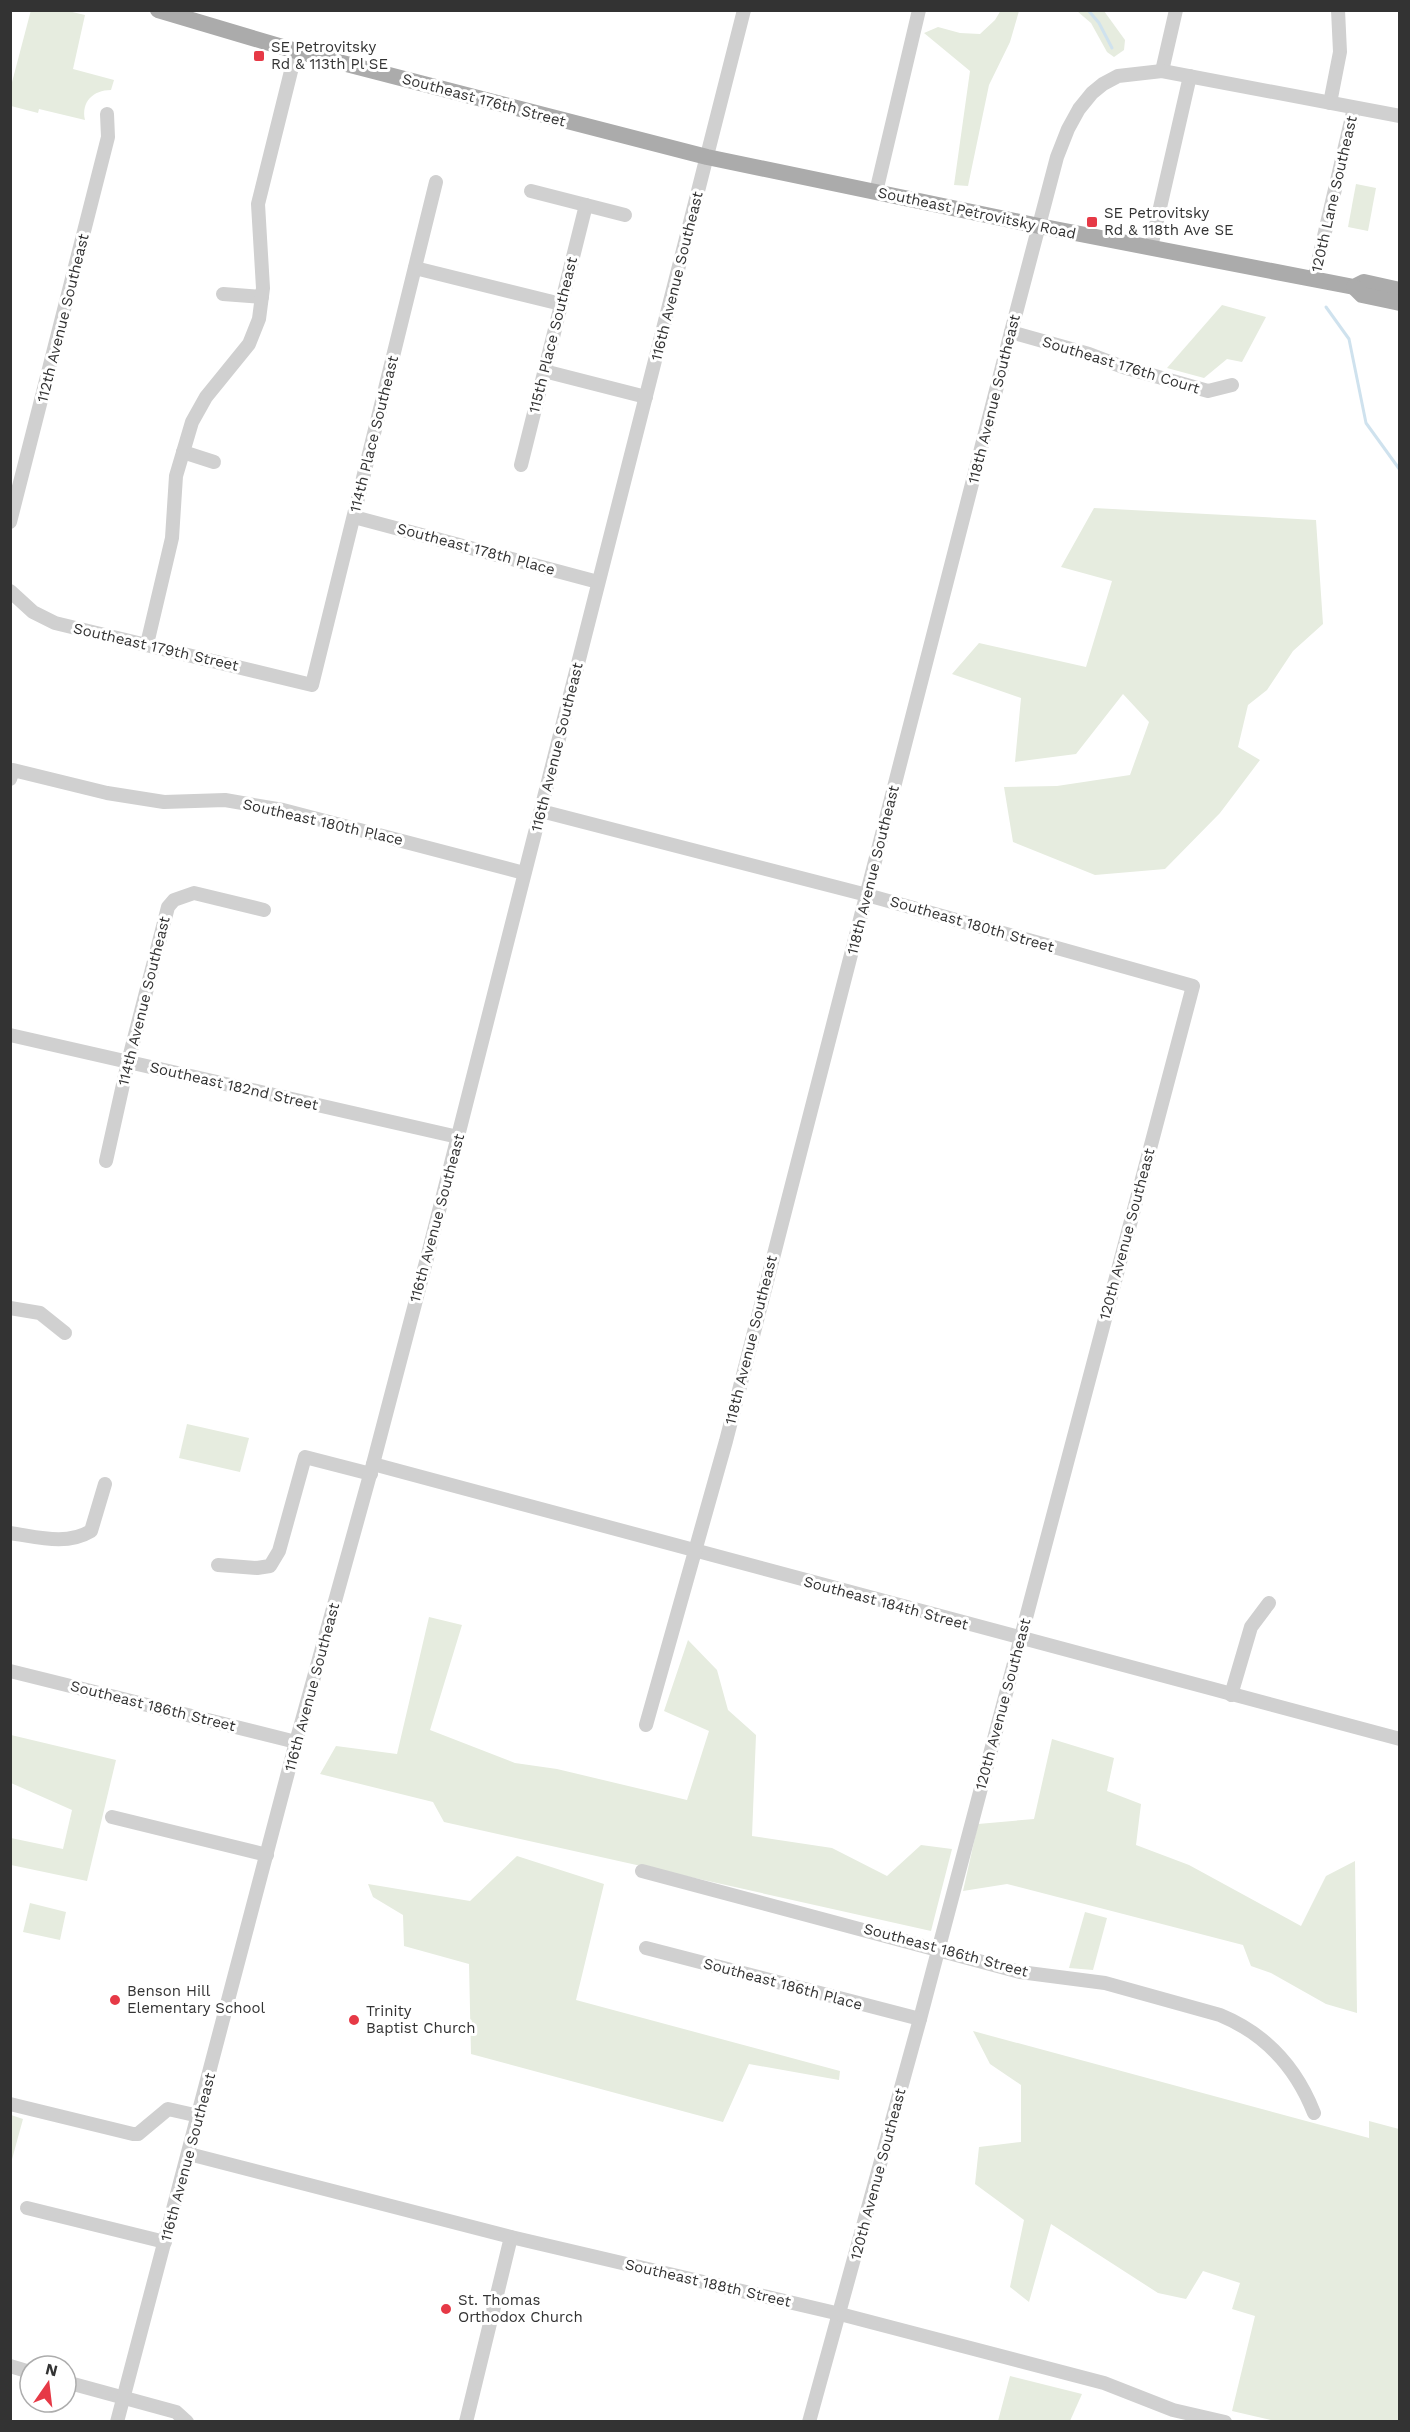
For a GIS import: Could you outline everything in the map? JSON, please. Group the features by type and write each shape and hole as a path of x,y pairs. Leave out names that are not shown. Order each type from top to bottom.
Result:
{"main road":[{"name":"Southeast 176th Street","path":"158,10 296,51 707,157"},
{"name":"Southeast Petrovitsky Road","path":"707,157 1039,226 1354,287 1362,295 1400,303"},
{"name":"Southeast Petrovitsky Road","path":"1354,287 1364,282 1400,290"}],"street":[{"name":"116th Avenue Southeast","path":"117,2421 459,1137 744,10"},
{"path":"876,192 919,10"},
{"path":"1162,71 1176,10"},
{"name":"120th Lane Southeast","path":"1330,104 1340,52 1341,32 1338,10"},
{"path":"147,644 172,538 176,476 192,422 206,397 249,344 259,318 263,259 257,223 258,204 296,51"},
{"name":"118th Avenue Southeast","path":"646,1725 726,1441 1011,332 1057,158 1068,129 1079,109 1092,93 1118,76 1162,71 1400,117"},
{"path":"1151,247 1190,76"},
{"name":"120th Lane Southeast","path":"1314,279 1354,108"},
{"name":"112th Avenue Southeast","path":"10,522 108,137 107,114"},
{"name":"114th Place Southeast","path":"312,685 436,182"},
{"path":"531,191 625,215"},
{"name":"115th Place Southeast","path":"521,465 586,205"},
{"path":"415,268 561,304"},
{"path":"223,294 262,297"},
{"name":"Southeast 176th Court","path":"1011,332 1208,391 1232,385"},
{"path":"544,371 646,397"},
{"path":"183,452 214,462"},
{"name":"Southeast 178th Place","path":"354,517 598,582"},
{"name":"Southeast 179th Street","path":"10,591 33,612 55,623 312,685"},
{"name":"Southeast 180th Place","path":"12,774 164,802 225,800 283,810 524,873"},
{"name":"Southeast 180th Street","path":"541,811 867,895 1193,986"},
{"name":"114th Avenue Southeast","path":"106,1161 128,1062 168,907 174,900 194,893 264,910"},
{"name":"120th Avenue Southeast","path":"809,2421 920,2019 1193,986"},
{"name":"Southeast 182nd Street","path":"10,1035 459,1137"},
{"path":"10,1308 40,1313 65,1333"},
{"name":"Southeast 184th Street","path":"218,1565 257,1568 270,1566 279,1551 304,1457 372,1469 695,1551 1400,1739"},
{"path":"10,1533 66,1540 80,1538 91,1531 105,1484"},
{"path":"1231,1695 1251,1627 1269,1603"},
{"name":"Southeast 186th Street","path":"10,1671 296,1742"},
{"path":"111,1817 267,1854"},
{"name":"Southeast 186th Street","path":"642,1870 938,1948 1020,1972 1105,1983 1220,2015 1238,2022 1272,2046 1294,2072 1314,2113"},
{"name":"Southeast 186th Place","path":"646,1948 920,2019"},
{"path":"10,2104 133,2134 138,2134 168,2109 199,2116"},
{"name":"Southeast 188th Street","path":"189,2154 511,2237 840,2314 1104,2383 1173,2410 1225,2421"},
{"path":"27,2208 165,2242"},
{"path":"466,2421 511,2237"},
{"path":"78,2385 176,2412 187,2421"}],"shaded area":[{"path":"31,10 68,11 85,15 73,69 114,80 111,90 99,92 90,98 85,108 85,120 39,109 38,113 11,106 11,86"},
{"path":"1001,10 1019,11 1010,42 989,85 968,186 954,185 970,71 924,33 938,27 960,33 980,34 995,20"},
{"path":"1077,11 1104,11 1125,40 1124,50 1114,57 1107,52 1091,23"},
{"path":"1356,184 1376,188 1368,231 1348,227"},
{"path":"1222,305 1266,317 1242,362 1227,359 1204,378 1167,368"},
{"path":"1094,508 1316,520 1323,624 1293,651 1267,690 1248,705 1238,747 1260,760 1220,813 1165,869 1095,875 1013,842 1004,787 1057,786 1130,775 1149,722 1123,694 1076,754 1015,762 1021,698 952,674 979,643 1086,667 1112,581 1061,567"},
{"path":"187,1424 249,1438 240,1472 179,1458"},
{"path":"429,1617 462,1625 430,1730 515,1763 557,1769 687,1800 709,1731 664,1711 688,1640 717,1670 728,1710 756,1735 752,1836 832,1848 887,1876 921,1845 952,1849 931,1931 444,1822 433,1802 320,1774 336,1746 397,1754"},
{"path":"11,1735 116,1760 87,1881 11,1865 11,1838 63,1849 72,1810 11,1783"},
{"path":"1052,1739 1114,1758 1107,1791 1141,1804 1136,1845 1189,1865 1301,1926 1326,1876 1355,1861 1357,2013 1326,2004 1271,1973 1251,1966 1243,1945 1007,1884 963,1891 978,1824 1034,1819"},
{"path":"517,1856 604,1884 576,2000 840,2071 839,2080 749,2064 723,2122 471,2054 469,1964 404,1946 403,1915 373,1897 368,1884 470,1901"},
{"path":"30,1903 66,1912 60,1940 23,1932"},
{"path":"1085,1912 1107,1918 1093,1970 1069,1968"},
{"path":"973,2031 1369,2138 1369,2121 1399,2129 1399,2421 1275,2421 1232,2411 1255,2316 1232,2309 1240,2283 1203,2271 1186,2299 1158,2293 1051,2224 1029,2302 1010,2287 1024,2220 975,2184 979,2147 1021,2142 1021,2085 990,2064"},
{"path":"10,2115 23,2119 11,2163"},
{"path":"1010,2376 1082,2394 1070,2421 998,2421"}],"waterway":[{"path":"1088,10 1099,23 1112,48"},
{"path":"1326,307 1349,339 1366,423 1400,470"}],"place":[{"name":"SE Petrovitsky Rd & 113th Pl SE","path":"259,56"},
{"name":"SE Petrovitsky Rd & 118th Ave SE","path":"1092,222"},
{"name":"Benson Hill Elementary School","path":"115,2000"},
{"name":"Trinity Baptist Church","path":"354,2020"},
{"name":"St. Thomas Orthodox Church","path":"446,2309"}]}
